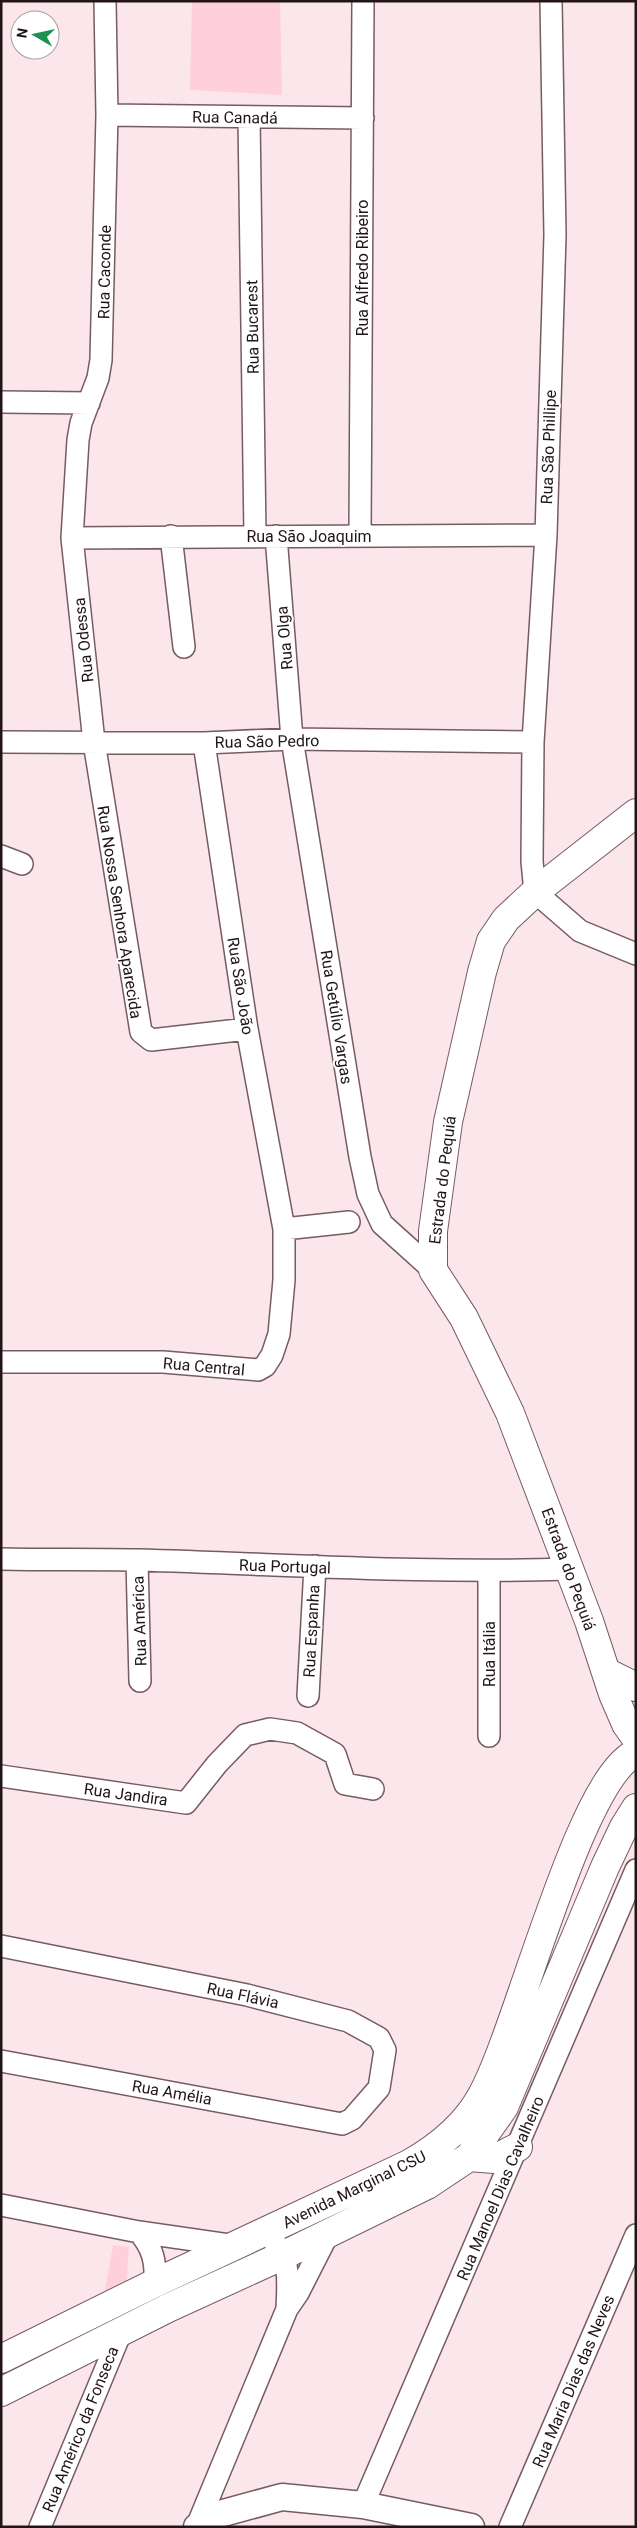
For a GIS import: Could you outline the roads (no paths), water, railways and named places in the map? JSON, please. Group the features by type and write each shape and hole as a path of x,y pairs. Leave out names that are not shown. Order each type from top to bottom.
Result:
{"main road":[{"name":"Estrada do Pequiá","path":"636,813 534,892 506,919 491,941 482,972 448,1122 433,1231 433,1270 464,1318 510,1413 623,1717 636,1738"},
{"path":"606,1672 636,1687"},
{"name":"Avenida Marginal CSU","path":"1,2359 428,2154 449,2136 482,2096 508,2038 573,1850 587,1820 611,1773 622,1762 636,1754"},
{"name":"Avenida Marginal CSU","path":"1,2392 79,2352 427,2186 469,2157 504,2107 605,1867 624,1827 636,1808"},
{"path":"469,2157 494,2159 518,2147"},
{"path":"70,2326 79,2352"}],"street":[{"name":"Rua Caconde","path":"72,538 78,440 102,360 107,115 105,1"},
{"name":"Rua Alfredo Ribeiro","path":"360,535 363,1"},
{"name":"Rua São Phillipe","path":"534,892 532,861 533,742 546,535 555,235 551,1"},
{"name":"Rua Canadá","path":"107,115 363,118"},
{"name":"Rua Bucarest","path":"249,118 265,536"},
{"path":"1,402 89,403"},
{"name":"Rua São Joaquim","path":"72,538 546,535"},
{"path":"171,536 184,648"},
{"name":"Rua Olga","path":"265,536 292,739"},
{"name":"Rua Odessa","path":"72,538 94,742"},
{"name":"Rua São Pedro","path":"1,742 204,743 292,739 533,742"},
{"name":"Rua Getúlio Vargas","path":"292,739 360,1157 368,1194 382,1224 433,1270"},
{"name":"Rua Nossa Senhora Aparecida","path":"94,742 141,1032 151,1040 247,1029"},
{"name":"Rua São João","path":"204,743 247,1029 284,1229"},
{"path":"1,856 22,864"},
{"path":"534,892 580,931 636,954"},
{"path":"284,1229 349,1222"},
{"name":"Rua Central","path":"1,1362 163,1362 258,1370 265,1366 272,1355 279,1334 284,1280 284,1229"},
{"name":"Rua Portugal","path":"1,1559 137,1560 489,1572 569,1569"},
{"name":"Rua América","path":"137,1560 140,1681"},
{"name":"Rua Espanha","path":"308,1696 314,1566"},
{"name":"Rua Itália","path":"489,1572 489,1736"},
{"name":"Rua Jandira","path":"1,1776 186,1803 217,1764 245,1735 270,1729 296,1733 335,1754 345,1784 373,1789"},
{"name":"Rua Manoel Dias Cavalheiro","path":"363,2505 636,1870"},
{"name":"Rua Flávia","path":"1,1946 247,1995 348,2020 379,2038 385,2050 379,2088 352,2119 342,2124"},
{"name":"Rua Amélia","path":"1,2061 342,2124"},
{"path":"1,2205 140,2232 236,2246"},
{"path":"267,2231 284,2255 288,2282 287,2309"},
{"path":"140,2232 150,2244 154,2256 156,2283"},
{"path":"197,2526 287,2309 298,2293 328,2234"},
{"name":"Rua Maria Dias das Neves","path":"510,2527 636,2235"},
{"name":"Rua Américo da Fonseca","path":"40,2527 121,2332"},
{"path":"197,2526 216,2515 282,2497 363,2505 471,2527"}]}
